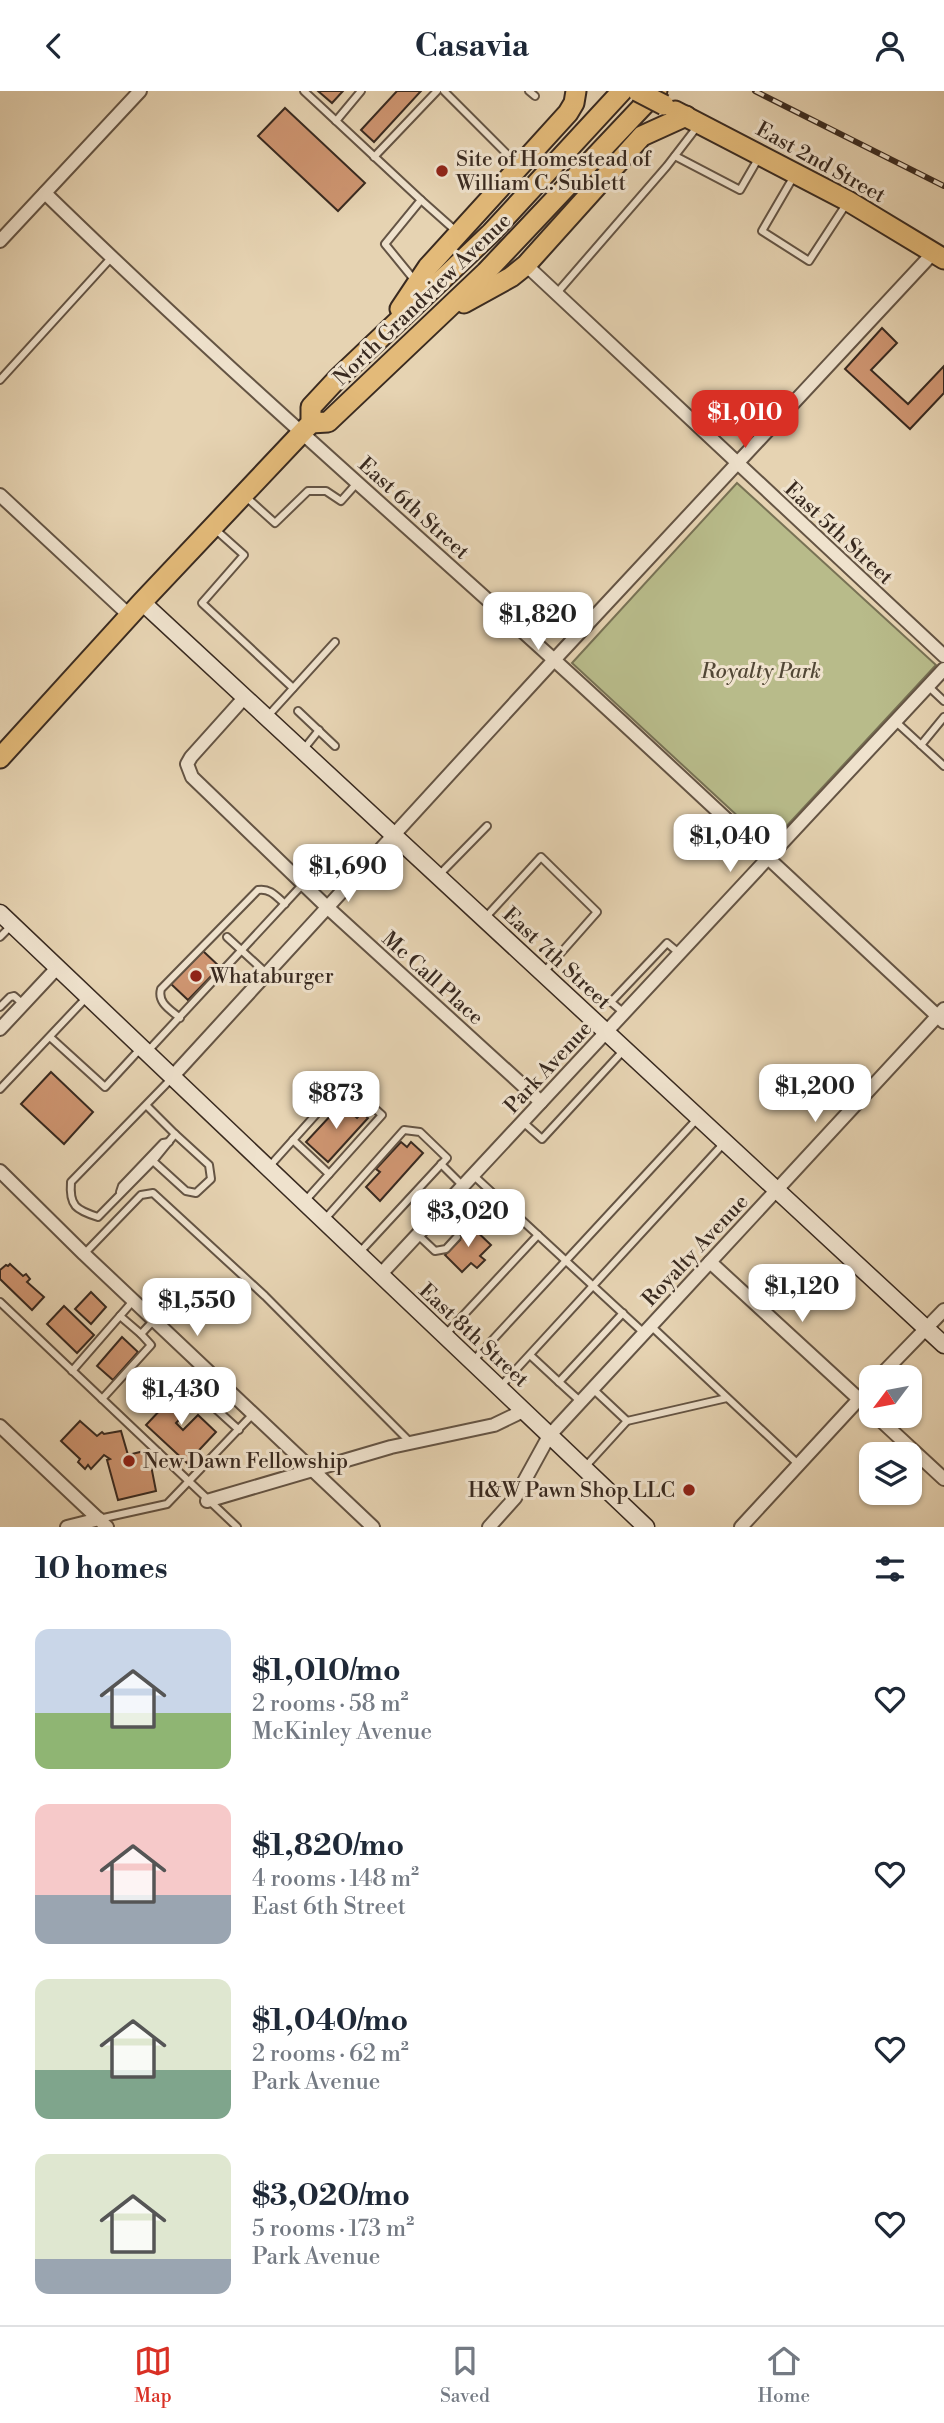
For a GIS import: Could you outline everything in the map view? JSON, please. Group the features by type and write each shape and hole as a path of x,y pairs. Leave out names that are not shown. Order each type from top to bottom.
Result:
{"main road":[{"path":"380,338 428,267 568,113 574,103 576,91"},
{"name":"North Grandview Avenue","path":"0,758 306,428 311,407 491,233 622,91"},
{"name":"North Grandview Avenue","path":"306,428 328,422 508,250 651,98"},
{"name":"East 2nd Street","path":"651,98 848,201 939,256"},
{"path":"435,319 511,277 526,265 642,136 693,120"}],"street":[{"path":"0,241 140,91"},
{"name":"East 6th Street","path":"45,193 111,258 306,428 357,483 942,1015"},
{"path":"172,1077 737,464 939,256"},
{"name":"East 5th Street","path":"526,265 944,656"},
{"name":"East 7th Street","path":"0,495 244,698 944,1345"},
{"name":"Park Avenue","path":"380,1275 944,669"},
{"name":"Mc Call Place","path":"244,698 191,757 188,770 207,794 327,907 541,1102"},
{"name":"East 8th Street","path":"6,919 646,1527"},
{"path":"0,1029 57,968"},
{"name":"Royalty Avenue","path":"489,1527 515,1498 549,1436 942,1015"},
{"path":"0,1171 373,1527"},
{"path":"710,1262 858,1399 741,1527"},
{"path":"891,1365 944,1310"},
{"path":"208,1500 411,1443 494,1425 523,1411"},
{"path":"0,1426 103,1523"},
{"path":"889,1428 944,1479"},
{"path":"67,1527 103,1523"}],"lane":[{"path":"304,91 458,234"},
{"path":"336,121 361,91"},
{"path":"374,157 437,91"},
{"path":"444,91 519,167"},
{"path":"529,91 535,96"},
{"path":"556,294 675,156 693,120"},
{"path":"675,156 740,190 761,154"},
{"path":"796,173 762,231 809,261 848,201"},
{"path":"417,284 385,244 421,201"},
{"path":"0,380 111,258"},
{"path":"243,495 275,523 308,491 326,491 341,501 357,483"},
{"path":"213,527 244,555 202,603 293,688"},
{"path":"266,718 335,642"},
{"path":"928,686 944,701"},
{"path":"298,711 335,746"},
{"path":"921,745 944,717"},
{"path":"895,721 944,766"},
{"path":"302,751 319,730"},
{"path":"438,876 487,826"},
{"path":"484,919 541,857 597,912 543,974"},
{"path":"50,1037 104,1087 180,1018 303,884"},
{"path":"180,1018 161,1001 160,989 258,890 271,891 285,904"},
{"path":"0,937 6,919"},
{"path":"227,937 266,973"},
{"path":"0,1007 9,997 14,996 23,1004"},
{"path":"0,1089 86,997"},
{"path":"523,1122 542,1139 625,1050"},
{"path":"172,1077 71,1182 70,1197 80,1211 98,1217 153,1161 175,1134"},
{"path":"268,1168 345,1082 382,1115 303,1202"},
{"path":"146,1105 209,1165 211,1179 196,1193 186,1191 153,1161"},
{"path":"471,1362 698,1118"},
{"path":"323,1221 404,1130 420,1132 447,1158 358,1254"},
{"path":"293,1140 329,1174"},
{"path":"118,1197 122,1185 163,1143 169,1142"},
{"path":"499,1389 725,1142"},
{"path":"441,1164 463,1186"},
{"path":"473,1175 623,1313 648,1330 727,1398 798,1464"},
{"path":"84,1254 141,1195 153,1193 265,1296 411,1443"},
{"path":"418,1235 435,1251 446,1249 480,1213 492,1210 513,1212"},
{"path":"444,1336 538,1235"},
{"path":"72,1371 134,1301"},
{"path":"0,1302 237,1527"},
{"path":"559,1382 623,1313"},
{"path":"102,1399 151,1345 120,1316"},
{"path":"141,1334 154,1320"},
{"path":"530,1355 581,1402"},
{"path":"220,1383 205,1399 239,1430"},
{"path":"593,1389 627,1421"},
{"path":"583,1468 627,1421 727,1398"},
{"path":"103,1523 167,1504 253,1414"}],"green space":[{"name":"Royalty Park","path":"737,483 936,665 769,845 572,663"}],"building":[{"path":"318,91 343,91 332,103"},
{"path":"397,91 421,91 374,142 361,130"},
{"path":"285,108 365,183 338,211 258,136"},
{"path":"882,328 897,343 871,370 908,404 944,366 944,393 910,429 845,369"},
{"name":"Whataburger","path":"203,951 220,967 188,1000 171,984"},
{"path":"51,1072 93,1112 64,1144 21,1104"},
{"path":"345,1100 353,1104 348,1110 357,1118 362,1113 368,1118 328,1162 306,1142"},
{"path":"401,1142 407,1147 411,1142 423,1153 380,1201 366,1187 380,1172 376,1169"},
{"path":"458,1227 465,1234 472,1227 491,1245 480,1256 485,1260 477,1268 471,1263 462,1272 445,1255 460,1240 452,1233"},
{"path":"10,1264 23,1276 26,1274 30,1279 27,1282 44,1297 32,1310 0,1279 0,1270"},
{"path":"91,1292 106,1307 91,1324 75,1309"},
{"path":"64,1306 94,1335 77,1353 47,1324"},
{"path":"122,1337 138,1352 113,1380 97,1366"},
{"path":"181,1388 196,1402 176,1423 183,1430 198,1415 216,1432 187,1463 146,1425"},
{"name":"New Dawn Fellowship","path":"80,1421 97,1436 102,1432 104,1434 121,1431 128,1455 148,1450 156,1491 118,1500 107,1460 110,1459 104,1455 91,1469 88,1465 85,1469 78,1462 80,1459 61,1441"}],"railway":[{"path":"755,91 944,186"}],"place":[{"name":"Site of Homestead of William C. Sublett","path":"442,171"},
{"name":"Whataburger","path":"196,976"},
{"name":"New Dawn Fellowship","path":"129,1461"},
{"name":"H&W Pawn Shop LLC","path":"689,1490"}]}
